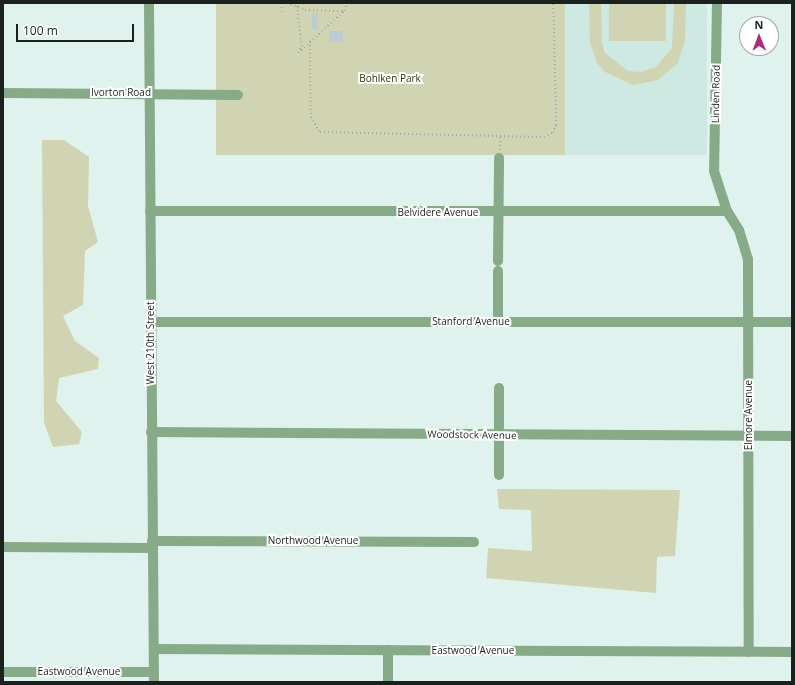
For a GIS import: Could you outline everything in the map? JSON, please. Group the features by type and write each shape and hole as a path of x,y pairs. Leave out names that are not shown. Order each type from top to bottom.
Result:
{"street":[{"name":"West 210th Street","path":"149,3 154,677"},
{"name":"Linden Road","path":"717,3 714,171 718,185"},
{"name":"Ivorton Road","path":"3,93 150,93 238,95"},
{"path":"498,322 499,158"},
{"name":"Elmore Avenue","path":"718,185 727,211 739,230 748,259 750,324 750,652"},
{"name":"Belvidere Avenue","path":"150,211 499,213 727,211"},
{"name":"Stanford Avenue","path":"151,322 750,324 792,322"},
{"path":"499,388 499,475"},
{"name":"Woodstock Avenue","path":"151,432 500,436 792,436"},
{"name":"Northwood Avenue","path":"3,547 152,544 474,542"},
{"name":"Eastwood Avenue","path":"154,648 792,652"},
{"path":"388,650 388,682"},
{"name":"Eastwood Avenue","path":"3,672 154,677"}],"path":[{"path":"282,3 282,12"},
{"path":"287,3 305,10 344,11"},
{"path":"297,6 302,45 298,53 344,11 347,3"},
{"path":"310,41 311,117 320,132 544,137 552,133 556,125 553,3"},
{"path":"499,158 500,136"}],"shaded area":[{"path":"565,3 707,3 707,155 565,155"}],"green space":[{"name":"Bohlken Park","path":"216,3 565,3 565,155 216,155"},
{"path":"589,3 601,3 602,43 605,53 628,71 641,72 656,67 672,48 674,3 686,3 685,40 678,63 658,80 633,85 605,72 597,63 590,43"},
{"path":"609,3 666,3 666,41 609,41"},
{"path":"42,140 64,140 89,157 88,206 98,242 85,251 83,305 63,316 75,341 99,358 98,369 59,378 56,401 82,432 79,444 53,447 44,422"},
{"path":"497,489 680,490 675,556 657,557 656,593 486,578 488,548 532,551 531,510 499,509"}],"building":[{"path":"312,13 318,13 318,29 312,29"},
{"path":"329,31 343,31 343,42 329,42"}]}
